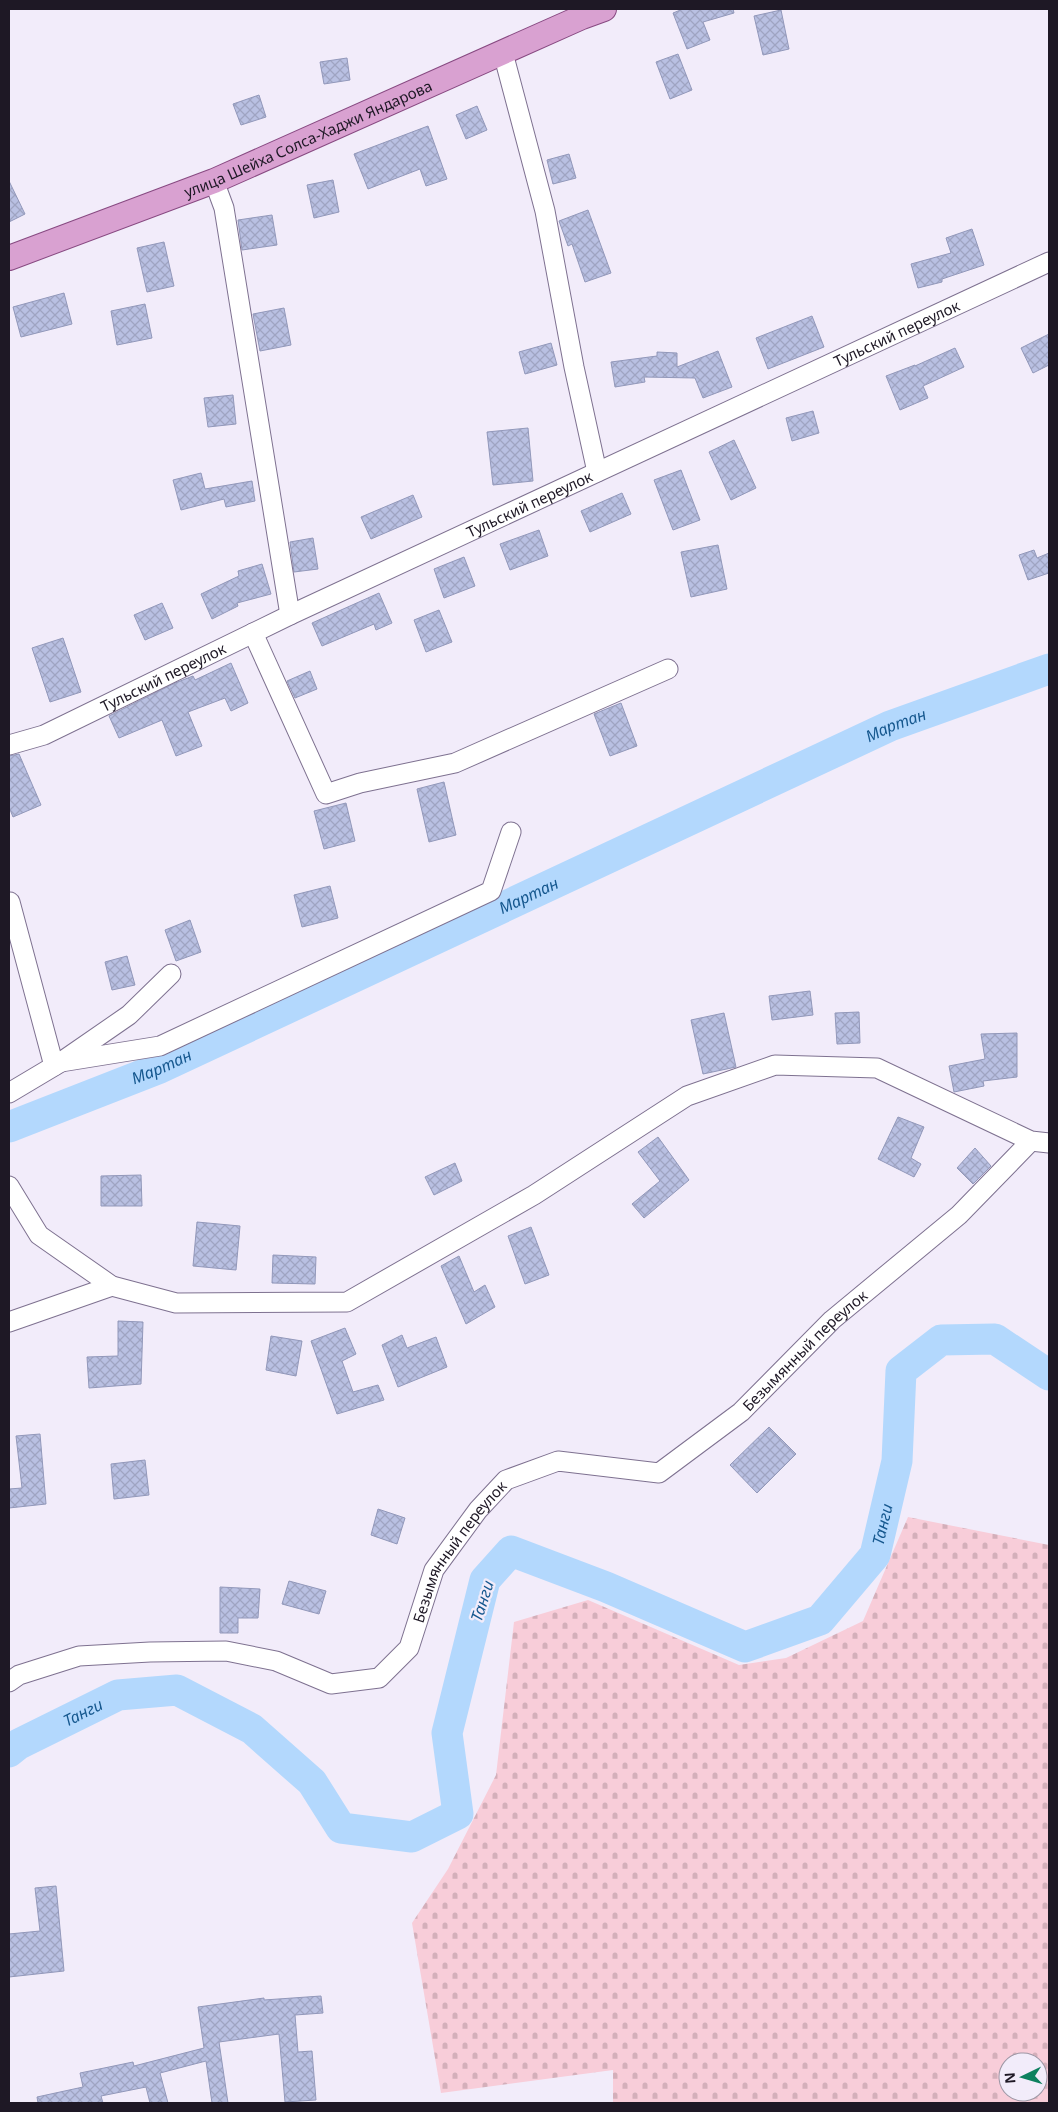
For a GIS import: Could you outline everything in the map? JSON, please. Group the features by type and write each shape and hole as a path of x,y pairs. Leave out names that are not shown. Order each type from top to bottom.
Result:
{"main road":[{"name":"улица Шейха Солса-Хаджи Яндарова","path":"9,258 214,181 503,53 580,13 604,9"}],"street":[{"path":"503,53 545,211 574,367 597,472"},
{"path":"214,181 224,208 290,615"},
{"name":"Тульский переулок","path":"9,745 44,735 290,615 1049,262"},
{"path":"253,633 326,794 360,783 455,764 668,669"},
{"path":"58,1064 160,1046 491,891 511,832"},
{"path":"10,902 58,1064"},
{"path":"9,1093 58,1064 129,1015 170,974"},
{"path":"10,1188 39,1236 112,1286 176,1303 347,1302 534,1195 687,1096 774,1065 877,1068 1040,1142"},
{"name":"Безымянный переулок","path":"9,1682 19,1675 80,1656 226,1651 276,1661 331,1684 379,1678 409,1648 434,1570 478,1510 506,1480 558,1461 659,1473 741,1412 832,1320 959,1215 1040,1142"},
{"path":"9,1322 112,1286"}],"green space":[{"path":"908,1517 1049,1545 1049,2103 613,2103 613,2070 441,2093 412,1923 448,1869 496,1775 514,1622 588,1600 739,1665 786,1658 863,1621"}],"building":[{"path":"683,9 733,9 734,13 703,22 710,40 687,49 673,13"},
{"path":"781,10 789,49 763,55 754,16"},
{"path":"678,54 692,90 670,99 656,62"},
{"path":"347,58 350,80 324,84 320,62"},
{"path":"259,95 266,117 241,125 233,104"},
{"path":"477,106 487,130 466,139 456,115"},
{"path":"428,126 447,179 426,186 420,169 368,189 354,154"},
{"path":"569,154 576,178 553,184 547,160"},
{"path":"333,180 339,212 314,218 307,185"},
{"path":"9,181 25,214 9,222"},
{"path":"588,210 611,273 585,282 572,244 568,246 559,221"},
{"path":"272,215 277,245 242,250 238,220"},
{"path":"972,229 984,265 942,279 942,282 918,288 911,264 951,253 946,238"},
{"path":"164,242 174,286 147,292 137,248"},
{"path":"64,293 72,324 21,337 13,307"},
{"path":"145,304 152,338 117,345 111,311"},
{"path":"284,308 291,345 260,351 253,314"},
{"path":"812,316 824,347 768,369 756,338"},
{"path":"1049,334 1049,365 1033,373 1021,348"},
{"path":"551,343 557,365 525,374 519,352"},
{"path":"955,348 964,367 923,386 928,398 900,410 886,376 915,366"},
{"path":"718,351 732,387 703,398 695,378 644,377 645,382 615,387 611,362 657,356 657,352 677,353 677,367"},
{"path":"233,395 236,424 208,427 204,398"},
{"path":"813,411 819,433 792,441 786,418"},
{"path":"528,428 533,481 493,485 487,432"},
{"path":"734,440 756,488 731,500 709,452"},
{"path":"681,470 700,520 673,530 654,480"},
{"path":"201,473 205,489 252,481 255,501 226,507 224,499 181,510 173,480"},
{"path":"622,493 631,514 590,532 581,511"},
{"path":"413,495 422,517 371,539 361,517"},
{"path":"539,530 548,556 510,570 500,544"},
{"path":"313,538 318,569 294,572 290,542"},
{"path":"718,545 727,589 691,597 681,552"},
{"path":"1034,550 1037,558 1049,553 1049,573 1028,580 1019,555"},
{"path":"464,557 475,586 444,598 434,569"},
{"path":"262,564 271,594 237,603 238,606 212,619 201,594 239,576 238,571"},
{"path":"379,593 392,623 376,630 374,624 322,646 312,623"},
{"path":"162,603 173,628 145,640 134,615"},
{"path":"439,610 452,642 426,652 414,620"},
{"path":"63,638 81,692 50,702 32,648"},
{"path":"231,663 248,703 231,711 225,698 188,712 202,746 176,756 162,720 119,738 109,716 175,683 193,676 195,680"},
{"path":"310,671 317,689 295,698 287,681"},
{"path":"621,703 637,746 610,756 594,714"},
{"path":"19,754 41,805 13,817 9,807 9,756"},
{"path":"444,782 456,835 429,842 417,789"},
{"path":"346,803 355,841 324,849 314,811"},
{"path":"330,886 338,918 302,927 294,895"},
{"path":"190,920 201,952 176,961 165,930"},
{"path":"127,956 135,985 112,990 105,962"},
{"path":"810,991 813,1015 772,1020 769,996"},
{"path":"859,1012 860,1043 837,1044 835,1013"},
{"path":"724,1013 736,1067 703,1074 691,1020"},
{"path":"1017,1033 1017,1077 983,1081 984,1086 954,1092 949,1066 985,1059 981,1034"},
{"path":"898,1117 924,1127 911,1158 921,1164 914,1177 878,1159"},
{"path":"658,1137 689,1180 644,1218 632,1204 660,1181 638,1152"},
{"path":"975,1148 991,1166 973,1184 957,1168"},
{"path":"455,1163 462,1181 434,1195 425,1177"},
{"path":"141,1175 142,1206 101,1206 101,1176"},
{"path":"197,1222 240,1226 236,1270 193,1266"},
{"path":"531,1227 549,1275 525,1284 508,1236"},
{"path":"273,1255 316,1257 315,1284 272,1283"},
{"path":"459,1256 474,1292 485,1285 495,1307 466,1324 441,1266"},
{"path":"118,1321 143,1322 141,1384 89,1388 87,1357 118,1356"},
{"path":"345,1328 356,1354 342,1361 353,1392 378,1385 384,1400 337,1414 311,1341"},
{"path":"402,1335 407,1348 436,1337 447,1367 398,1387 382,1345"},
{"path":"271,1336 302,1341 296,1376 266,1370"},
{"path":"769,1427 796,1454 757,1493 730,1465"},
{"path":"40,1434 46,1504 9,1508 9,1489 22,1488 16,1436"},
{"path":"145,1460 149,1495 114,1499 111,1464"},
{"path":"378,1509 405,1518 397,1544 371,1535"},
{"path":"289,1581 326,1591 319,1614 282,1604"},
{"path":"220,1587 260,1589 258,1618 238,1618 238,1633 220,1633"},
{"path":"56,1886 64,1971 9,1977 9,1934 40,1931 35,1888"},
{"path":"321,1996 323,2013 295,2015 298,2052 312,2051 316,2100 285,2102 279,2034 219,2042 228,2103 212,2103 206,2061 160,2073 168,2103 150,2103 146,2087 101,2096 103,2103 38,2103 37,2097 83,2087 80,2073 133,2062 134,2066 204,2048 198,2007 264,1998 264,2000"}],"waterway":[{"name":"Мартан","path":"9,1127 160,1068 890,726 1049,669"},
{"name":"Танги","path":"9,1752 19,1744 118,1695 177,1690 252,1729 312,1782 341,1828 412,1837 458,1814 447,1733 485,1580 511,1551 606,1587 745,1647 820,1620 875,1555 897,1461 901,1371 941,1340 995,1339 1049,1375"}]}
